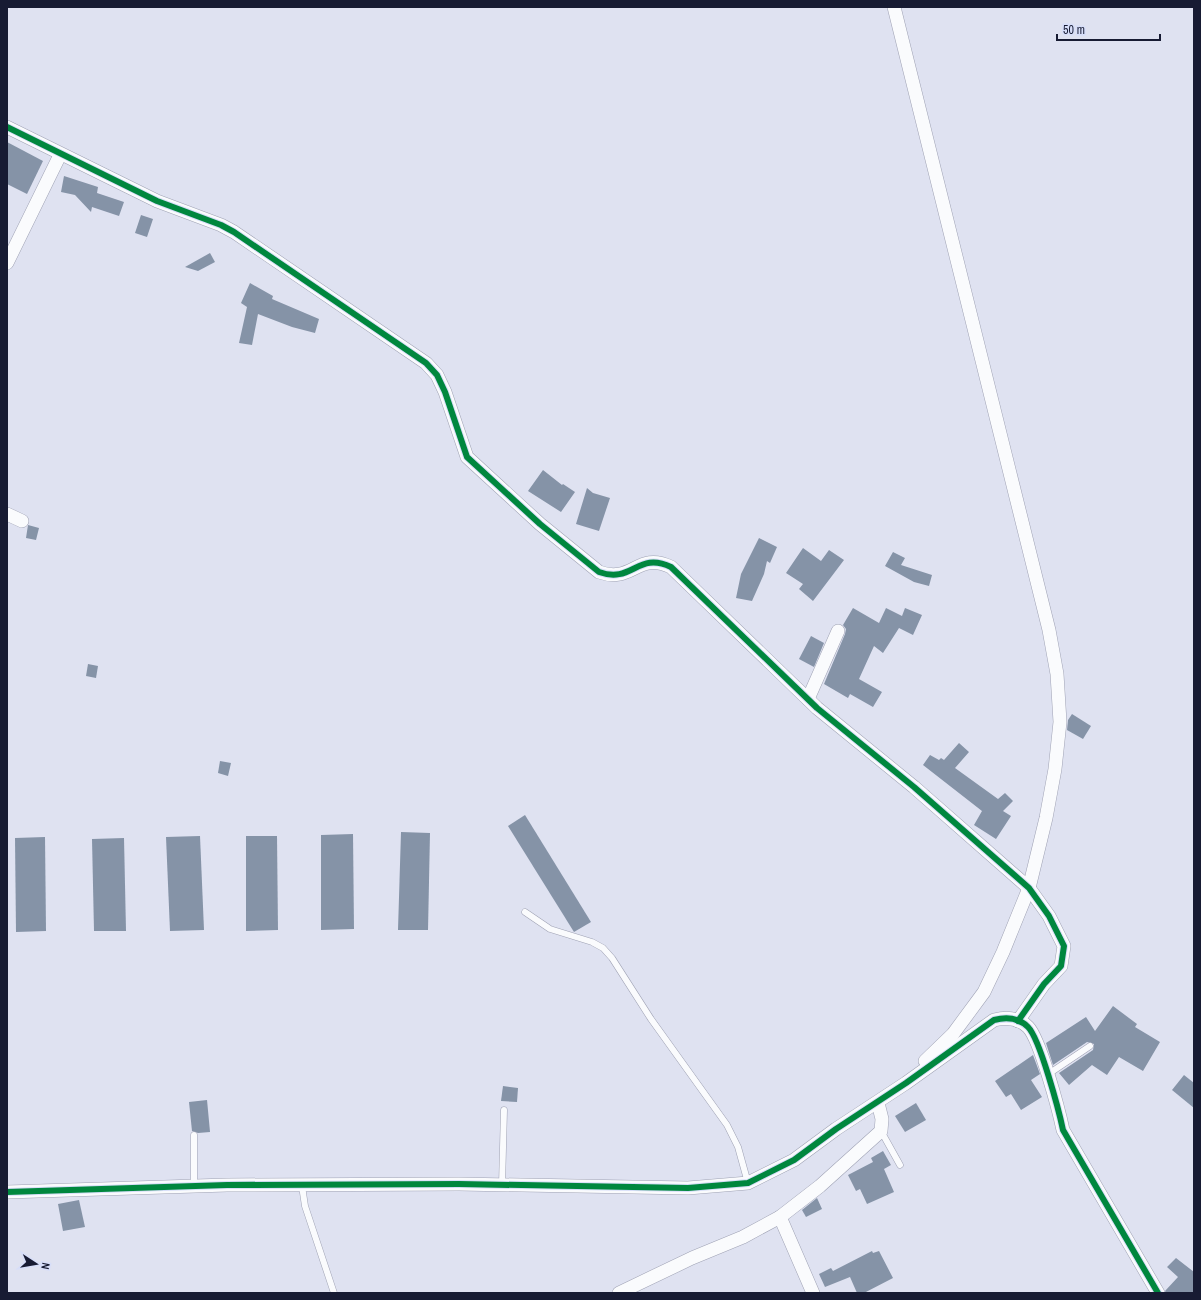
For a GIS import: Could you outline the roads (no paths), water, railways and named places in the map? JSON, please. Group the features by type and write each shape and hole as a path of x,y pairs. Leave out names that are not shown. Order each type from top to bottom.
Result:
{"street":[{"path":"894,7 1049,630 1057,674 1060,722 1055,769 1046,818 1029,888 1003,952 984,992 954,1034 920,1066 906,1083"},
{"path":"7,127 60,155 157,201 221,225 234,232 426,363 437,374 467,457 540,524 589,564 610,575 620,576 652,561 671,567 808,700 914,787 1029,888 1049,916 1064,946 1061,966 1044,984 1018,1021"},
{"path":"7,262 60,155"},
{"path":"7,514 22,521"},
{"path":"808,700 838,630"},
{"path":"7,1192 194,1186 502,1185 688,1188 748,1184 794,1160 836,1129 878,1103 994,1020 1002,1018 1018,1021 1028,1027 1033,1034 1064,1130 1158,1293"},
{"path":"620,1293 685,1261 743,1237 780,1217 820,1186 882,1130 882,1120 878,1103"},
{"path":"780,1217 813,1293"}],"lane":[{"path":"525,912 550,929 592,942 602,948 612,958 651,1019 727,1125 738,1147 748,1184"},
{"path":"1047,1075 1090,1046"},
{"path":"502,1185 504,1110"},
{"path":"882,1130 900,1165"},
{"path":"194,1135 194,1186"},
{"path":"302,1186 305,1206 334,1293"}]}
